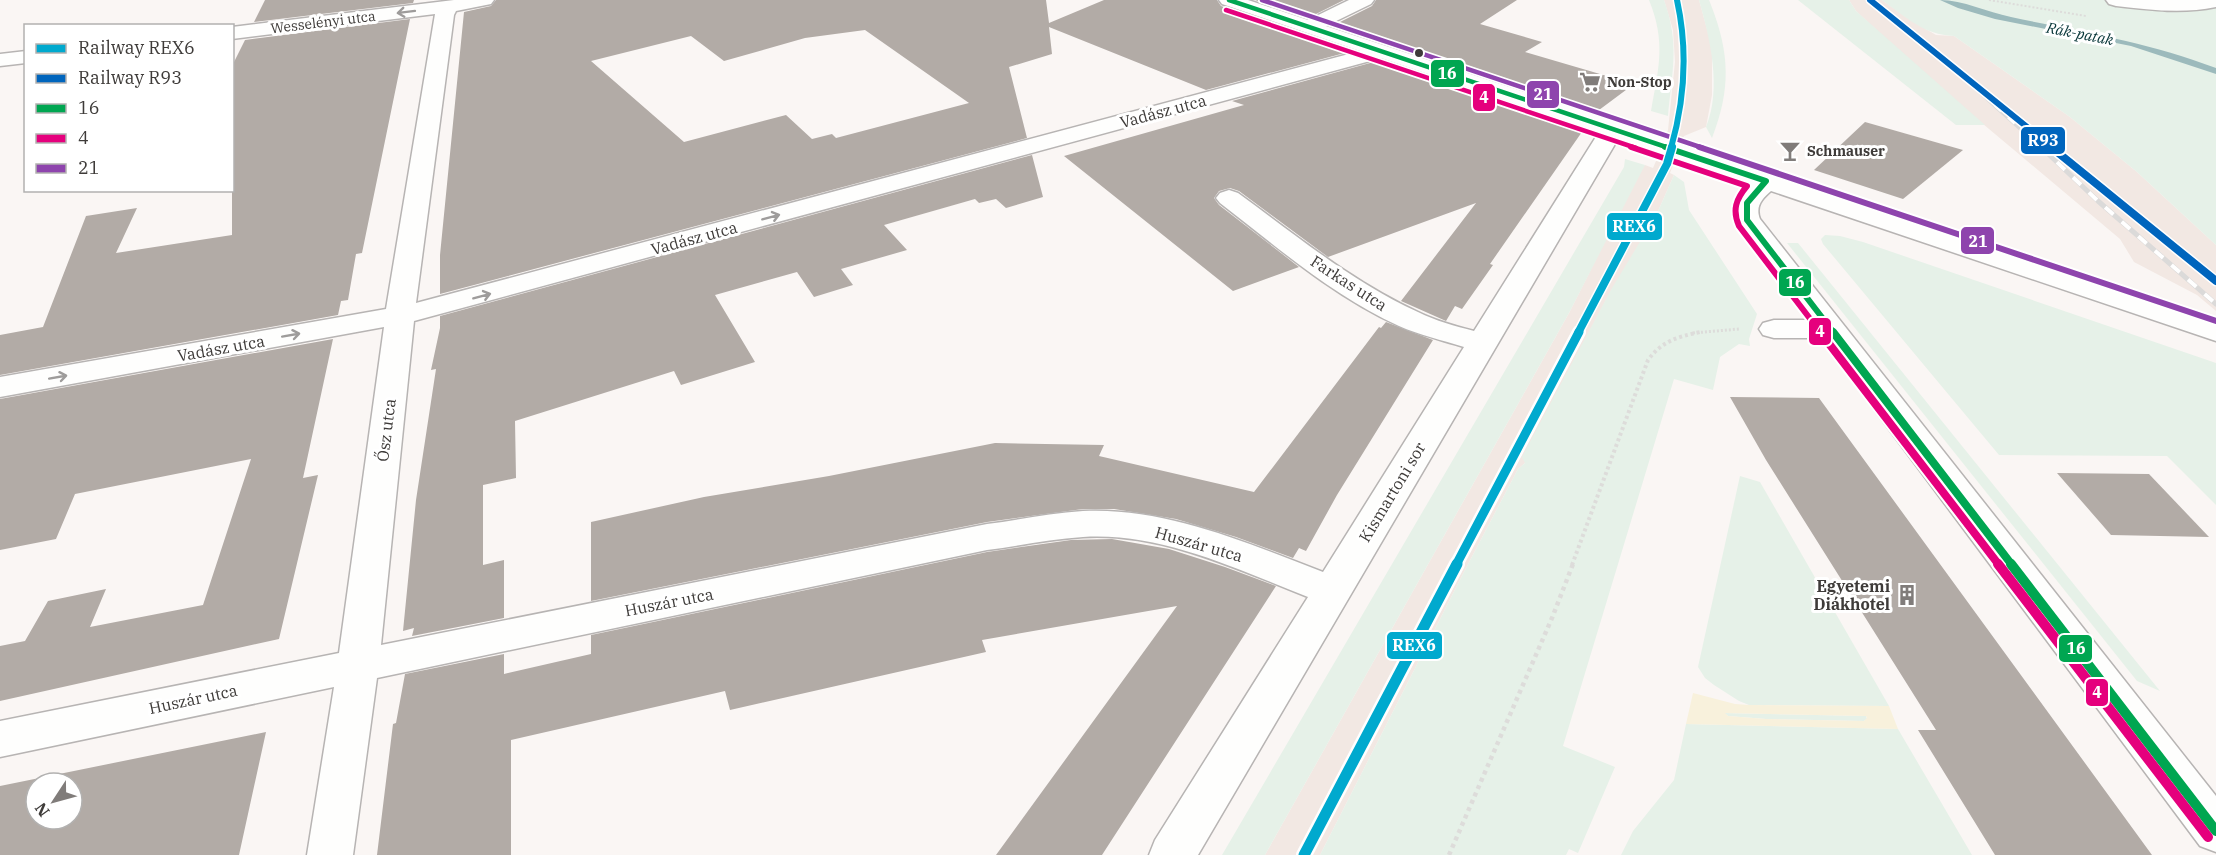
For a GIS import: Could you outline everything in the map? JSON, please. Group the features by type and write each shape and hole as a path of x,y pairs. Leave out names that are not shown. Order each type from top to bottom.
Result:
{"street":[{"name":"Wesselényi utca","path":"234,33 448,8 484,0"},
{"path":"1228,0 2216,332"},
{"path":"1309,27 1364,0"},
{"path":"2116,0 2149,4 2191,4 2216,1"},
{"path":"2149,4 2188,0"},
{"name":"Ősz utca","path":"330,855 358,666 400,316 442,26 448,8"},
{"name":"Vadász utca","path":"0,387 429,310 1380,52"},
{"path":"0,60 24,57"},
{"name":"Kismartoni sor","path":"1172,855 1612,129"},
{"path":"1766,181 1746,203 1745,215 2216,831"},
{"name":"Farkas utca","path":"1229,198 1320,266 1373,300 1409,319 1482,343"},
{"path":"1774,329 1831,329"},
{"name":"Huszár utca","path":"0,739 987,537 1084,524 1163,532 1224,549 1333,591"}],"path":[{"path":"1449,855 1552,618 1651,355 1668,340 1690,333 1774,329"}],"shaded area":[{"path":"1649,0 1664,0 1672,31 1673,71 1668,116 1651,111 1658,68 1659,42 1658,29"},
{"path":"1664,0 1699,0 1712,47 1712,95 1706,127 1684,136 1670,173 1674,175 1655,218 1662,220 1661,224 1612,289 1553,400 1525,463 1518,469 1466,568 1320,855 1265,855 1569,313 1642,168 1645,165 1653,168 1668,130 1675,62 1673,30"},
{"path":"1699,0 1709,0 1725,56 1723,103 1712,138 1706,127 1713,96 1713,64"},
{"path":"1798,0 1849,0 1856,11 1985,125 1956,125"},
{"path":"1849,0 1882,0 1936,35 1954,36 2070,117 2137,172 2216,245 2216,311 2197,295 2134,262 2120,239 1933,82 1856,11"},
{"path":"1882,0 2216,0 2216,245 2137,172 2070,117 1954,36 1924,29"},
{"path":"1625,159 1645,165 1569,313 1265,855 1222,855 1624,167"},
{"path":"1674,175 1684,182 1689,210 1757,314 1749,339 1750,346 1739,344 1720,357 1713,390 1674,379 1563,746 1615,767 1578,853 1569,849 1566,855 1320,855 1466,568 1518,469 1525,463 1522,457 1612,288 1652,222 1661,224 1662,220 1655,218"},
{"path":"1825,235 1863,242 2216,363 2216,505 2167,456 1999,455 1823,244 1821,239"},
{"path":"1787,243 1798,243 2160,691 2137,681"},
{"path":"1740,476 1760,482 1889,706 1749,705 1739,701 1705,678 1698,667"},
{"path":"1724,713 1866,716 1867,719 1864,721 1766,719 1728,716"},
{"path":"1686,724 1898,729 1972,855 1621,855 1633,831 1674,780"}],"sand":[{"path":"1693,693 1735,704 1749,705 1889,706 1898,729 1686,724","holes":["1725,713 1866,716 1864,721 1766,719 1728,716"]}],"building":[{"path":"265,0 414,0 413,3 254,22"},
{"path":"496,0 1046,0 1049,23 1104,0 1217,0 1221,6 1352,51 1206,90 1049,27 1052,54 1009,67 1027,138 440,294 440,255 464,12 491,6","holes":["865,30 969,103 836,138 832,134 812,139 786,115 684,142 591,61 691,36 724,61 805,38"]},
{"path":"1255,0 1344,0 1308,18"},
{"path":"1376,0 1517,0 1480,24 1542,42 1525,52 1634,84 1595,113 1332,26 1372,6"},
{"path":"410,19 362,253 356,254 348,300 341,301 338,315 0,375 0,335 43,327 86,216 137,208 116,253 232,235 234,62 245,40"},
{"path":"1381,60 1584,129 1490,264 1493,265 1462,309 1455,306 1446,321 1401,301 1476,203 1328,257 1239,191 1230,188 1219,191 1214,198 1219,205 1299,267 1233,291 1064,156 1244,105 1232,101"},
{"path":"1865,122 1963,150 1903,199 1814,170"},
{"path":"1032,155 1043,197 1006,208 996,199 979,203 975,199 884,225 907,250 841,269 853,285 814,297 797,272 715,295 755,362 681,385 674,371 515,421 516,478 483,485 483,565 504,560 504,618 412,636 414,628 403,631 416,500 436,369 431,370 440,328 440,316"},
{"path":"1386,322 1433,340 1337,495 1306,551 1299,548 1293,558 1236,537 1176,519 1114,509 1083,509 987,522 591,601 591,522 704,497 829,476 995,443 1104,445 1099,456 1254,492 1379,327 1381,328"},
{"path":"333,339 303,478 318,475 279,639 0,701 0,646 25,641 48,601 106,589 90,627 203,605 251,459 75,494 56,539 0,550 0,399"},
{"name":"Egyetemi Diákhotel","path":"1730,397 1819,398 2152,855 1995,855 1918,730 1936,730 1766,460"},
{"path":"2057,473 2149,474 2209,537 2111,535"},
{"path":"1112,539 1169,549 1276,586 1102,855 996,855 1177,606 982,640 986,652 730,710 725,691 511,740 511,855 377,855 393,724 396,723 405,674 504,654 504,674 591,654 591,635 987,552 1071,540"},
{"path":"266,732 239,855 0,855 0,786 24,781 24,831 84,831 84,771 74,771"}],"waterway":[{"name":"Rák-patak","path":"1944,0 1995,16 2134,44 2216,71"}],"railway":[{"path":"1968,81 2042,148"},
{"path":"2041,147 2098,201 2216,304"}],"rail line":[{"name":"REX6","path":"1304,855 1667,164 1678,123 1684,83 1684,42 1677,0"},
{"name":"R93","path":"1870,0 2216,281"}],"transit line":[{"name":"16","path":"1229,0 1766,181 1747,203 1747,220 2216,831"},
{"name":"21","path":"1262,0 2216,321"},
{"name":"4","path":"1226,10 1747,186 1736,205 1735,215 1739,226 2208,837"}],"place":[{"name":"Non-Stop","path":"1590,82"},
{"name":"Schmauser","path":"1790,151"},
{"name":"Egyetemi Diákhotel","path":"1907,595"}]}
